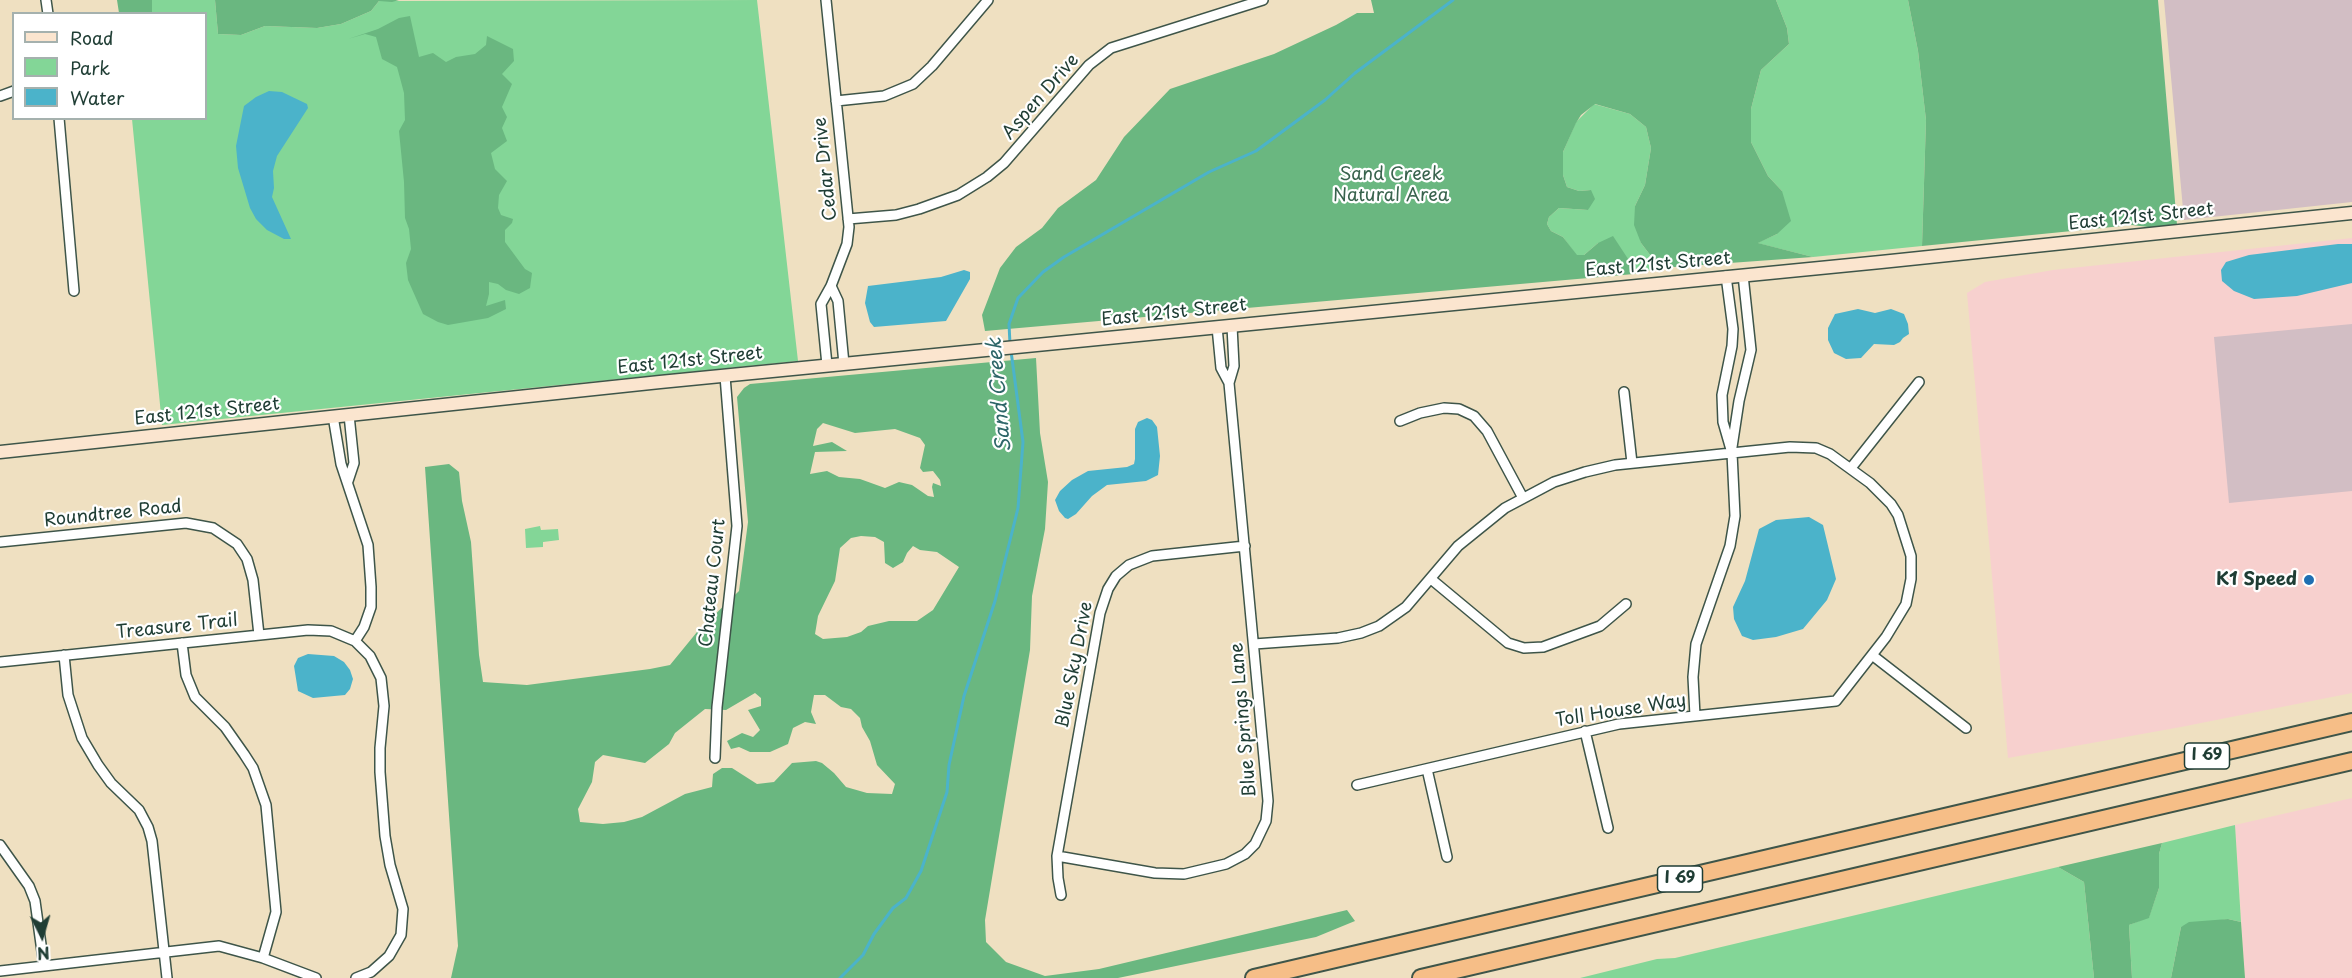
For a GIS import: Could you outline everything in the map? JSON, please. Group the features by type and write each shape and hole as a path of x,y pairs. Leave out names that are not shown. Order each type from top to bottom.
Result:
{"highway":[{"name":"I 69","path":"1254,978 2352,722"},
{"name":"I 69","path":"1421,978 2352,760"}],"street":[{"name":"Cedar Drive","path":"826,0 849,219 847,244 831,286 821,304 827,365"},
{"path":"836,101 896,93 913,84 932,66 988,0"},
{"name":"Aspen Drive","path":"849,219 896,215 958,195 1004,163 1089,65 1111,48 1263,0"},
{"path":"59,120 74,291"},
{"name":"East 121st Street","path":"0,452 827,365 2352,213"},
{"path":"1695,716 1693,677 1696,644 1730,546 1733,531 1735,493 1732,453 1738,401 1751,350 1743,275"},
{"path":"1726,276 1733,328 1732,346 1722,395 1723,422 1732,453"},
{"path":"831,286 838,301 844,364"},
{"name":"Blue Springs Lane","path":"1057,856 1155,873 1184,874 1226,864 1245,854 1255,844 1266,821 1268,801 1229,383 1234,366 1232,326"},
{"name":"Blue Springs Lane","path":"1217,327 1221,368 1229,383"},
{"name":"Chateau Court","path":"715,758 717,706 737,526 725,376"},
{"path":"1851,468 1919,382"},
{"path":"1624,392 1632,463"},
{"path":"1400,421 1420,413 1444,408 1459,409 1474,416 1487,430 1523,498"},
{"path":"348,481 354,463 349,415"},
{"path":"333,416 340,464 348,481 354,507 366,537 372,587 369,617 355,640 375,664 383,687 384,706 379,757 385,836 390,865 403,909 401,935 393,950 371,972 356,978"},
{"name":"Toll House Way","path":"1254,644 1338,638 1370,630 1398,615 1444,561 1473,533 1505,508 1554,482 1577,474 1632,463 1790,447 1816,448 1830,454 1870,483 1891,504 1902,524 1911,556 1911,579 1906,604 1900,617 1836,701 1628,723 1585,731 1357,786"},
{"name":"Roundtree Road","path":"0,542 186,523 213,528 237,544 247,559 254,580 259,635"},
{"name":"Blue Sky Drive","path":"1061,895 1057,856 1100,613 1108,589 1116,576 1130,565 1152,556 1245,546"},
{"path":"1431,579 1508,643 1524,648 1544,647 1600,626 1626,604"},
{"name":"Treasure Trail","path":"0,662 320,630 340,633 355,640"},
{"path":"182,643 188,682 195,697 225,728 244,754 260,786 266,805 276,912 263,958"},
{"path":"64,655 68,695 82,738 111,783 139,810 148,827 152,841 167,978"},
{"path":"1872,655 1966,728"},
{"path":"1585,731 1608,828"},
{"path":"1427,769 1447,857"},
{"path":"0,845 29,886 35,901 44,966"},
{"path":"0,972 219,946 263,958 316,978"}],"shaded area":[{"path":"2164,0 2352,0 2352,202 2184,220"},
{"path":"2352,238 2352,693 2008,758 1967,293 1985,282 2053,270"},
{"path":"2352,324 2352,491 2229,503 2214,337"},
{"path":"2352,798 2352,978 2245,978 2235,825"}],"green space":[{"path":"117,0 152,0 152,12 119,12"},
{"path":"152,0 215,0 218,34 241,35 265,26 317,28 341,24 371,11 379,1 757,0 798,361 162,425 132,120 207,120 207,12 152,12"},
{"path":"215,0 399,0 379,1 371,11 341,24 317,28 265,26 241,35 218,34"},
{"name":"Sand Creek Natural Area","path":"1371,0 1776,0 1787,28 1789,44 1761,70 1751,109 1751,142 1768,176 1782,191 1791,221 1777,234 1758,243 1813,257 1660,268 1641,243 1634,225 1635,206 1645,185 1651,148 1646,127 1630,114 1595,104 1581,115 1576,123 1563,152 1563,175 1567,187 1579,191 1591,190 1595,199 1588,210 1559,208 1549,217 1547,224 1551,231 1563,237 1577,255 1584,255 1598,243 1613,236 1634,268 1634,274 985,331 982,315 1000,268 1016,247 1042,228 1058,208 1096,180 1124,137 1170,89 1274,54 1357,13 1374,13"},
{"path":"1776,0 1908,0 1918,51 1926,120 1922,246 1813,257 1757,243 1777,234 1782,191 1768,176 1751,142 1751,109 1761,70 1789,44 1787,28"},
{"path":"1908,0 2158,0 2177,225 2164,229 2132,225 1922,246 1926,120 1918,51"},
{"path":"410,16 419,57 433,53 446,62 456,57 475,54 486,45 487,36 513,49 514,61 502,74 512,84 502,107 507,117 502,128 507,141 491,153 495,169 507,181 499,195 498,208 501,215 513,219 505,230 505,242 525,269 532,273 530,288 519,294 489,282 486,306 505,300 506,309 488,318 448,325 438,322 423,314 408,280 406,263 411,249 409,229 405,218 399,131 405,120 404,93 397,67 382,59 376,37 365,34 348,39 378,29 399,18"},
{"path":"1594,104 1630,114 1646,127 1651,148 1645,185 1635,206 1641,243 1660,268 1634,274 1634,268 1598,243 1584,255 1576,255 1563,237 1551,231 1547,224 1549,217 1559,208 1588,210 1591,190 1579,191 1567,187 1563,175 1563,152 1576,122"},
{"path":"1036,358 1040,433 1048,482 1045,529 1032,596 1030,650 985,920 986,942 1006,962 1045,976 1099,969 1347,910 1355,921 1316,937 1118,978 451,978 458,946 425,467 449,464 459,472 462,501 471,542 483,682 527,685 670,665 697,632 739,591 748,522 737,397 750,384","holes":["823,423 855,433 895,429 920,438 925,445 920,468 923,472 933,471 940,480 941,486 933,483 934,497 928,496 912,485 899,482 885,488 860,479 839,477 827,471 810,474 815,452 847,451 832,442 813,446 817,429","875,537 884,542 885,563 893,568 903,562 913,546 920,550 937,552 959,567 933,610 917,621 889,621 868,626 861,632 847,637 823,639 815,634 818,616 835,581 840,548 851,538","755,693 761,698 761,706 748,710 760,730 753,737 742,733 727,741 731,749 739,747 750,752 770,752 788,744 793,728 805,722 816,724 811,712 814,695 825,695 841,707 851,709 860,718 877,765 895,784 892,794 867,793 846,787 834,773 816,761 792,763 774,782 757,784 732,768 722,768 713,774 712,787 685,794 642,817 603,824 580,822 578,809 592,782 595,762 603,755 645,763 669,744 675,733 705,709 726,710"]},
{"path":"540,526 541,530 558,529 559,540 543,542 543,547 526,548 525,529"},
{"path":"2235,825 2241,922 2228,919 2181,927 2171,978 2132,978 2129,925 2149,917 2159,888 2159,854 2162,843"},
{"path":"2162,843 2159,854 2159,888 2149,918 2129,925 2132,978 2094,978 2084,882 2058,867"},
{"path":"2058,867 2084,882 2094,978 1580,978 1657,959 1675,958"},
{"path":"2228,919 2241,922 2245,978 2171,978 2181,927 2189,922"}],"water":[{"path":"269,91 282,92 307,104 308,108 277,156 273,171 272,197 291,239 284,239 267,230 256,219 250,208 238,168 236,146 244,106"},
{"path":"2352,244 2352,283 2297,296 2254,299 2234,291 2222,281 2221,270 2226,262 2249,255"},
{"path":"964,270 970,272 970,279 946,321 874,327 870,322 865,303 868,286 941,277"},
{"path":"1858,309 1875,313 1891,309 1904,314 1909,334 1894,345 1874,344 1861,358 1846,359 1834,353 1828,340 1828,328 1835,314"},
{"path":"1147,418 1152,420 1157,427 1160,456 1158,475 1146,481 1107,485 1092,496 1076,514 1068,519 1065,518 1059,511 1055,500 1060,491 1072,480 1088,471 1127,467 1134,464 1135,429 1138,422"},
{"path":"1809,517 1823,525 1836,579 1827,600 1803,629 1776,637 1753,640 1742,636 1734,619 1733,607 1745,581 1759,529 1776,520"},
{"path":"308,654 334,656 344,662 353,679 345,695 313,698 298,691 294,666 298,658"}],"waterway":[{"name":"Sand Creek","path":"1010,344 1009,324 1018,298 1043,272 1064,257 1209,172 1256,151 1453,0"},
{"name":"Sand Creek","path":"840,978 863,955 874,934 893,908 906,898 921,871 947,792 949,765 964,696 995,601 1018,508 1023,442 1011,351"}],"place":[{"name":"K1 Speed","path":"2309,580"}]}
